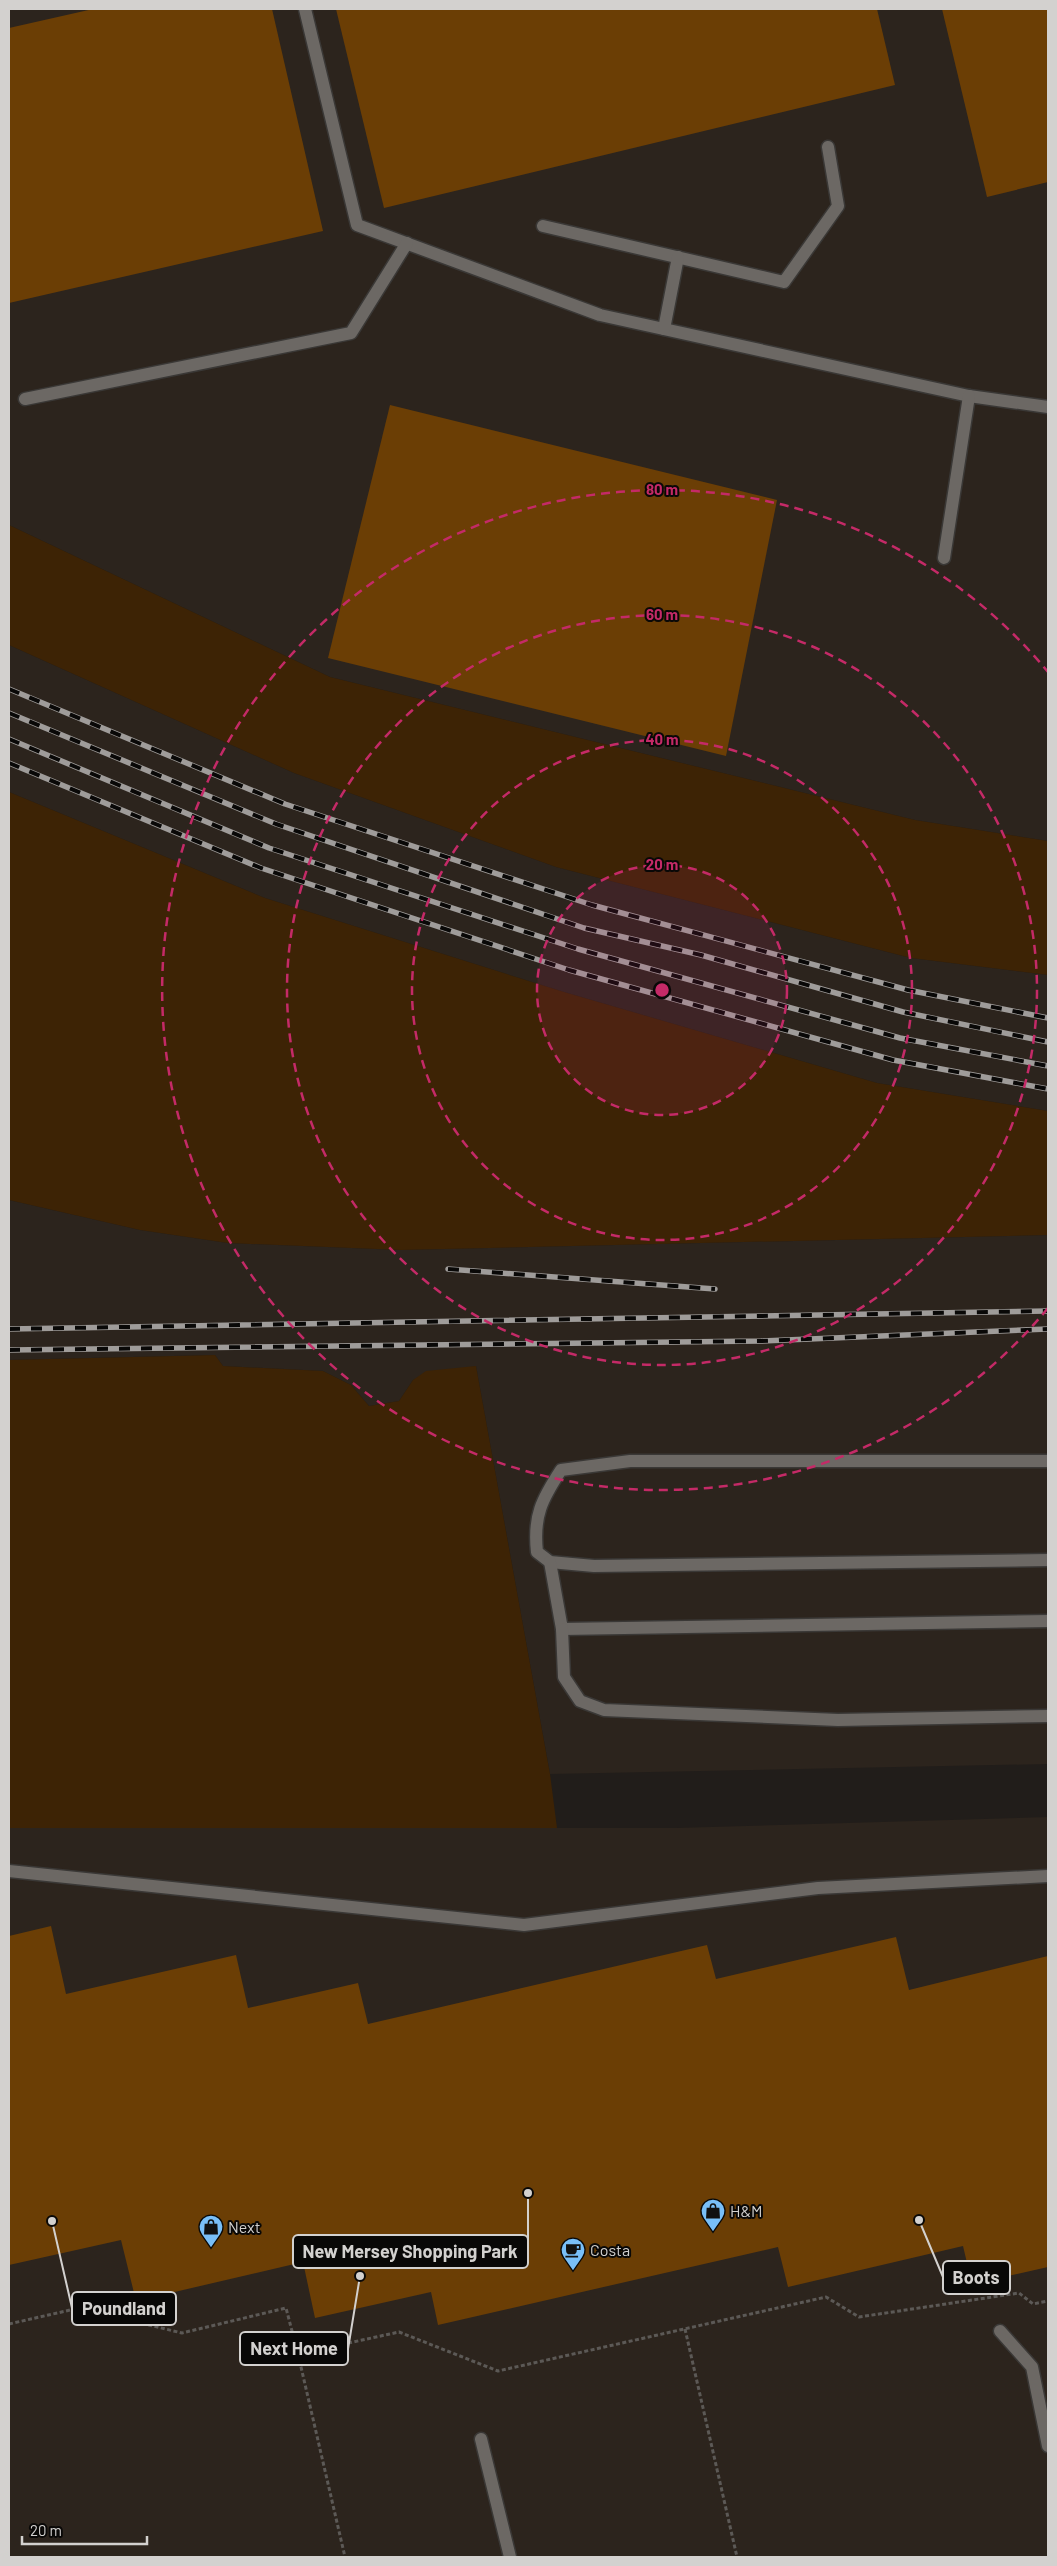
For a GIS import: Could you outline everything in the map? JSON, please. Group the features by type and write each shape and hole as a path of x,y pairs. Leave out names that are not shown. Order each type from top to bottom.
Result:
{"lane":[{"path":"305,9 357,225 600,315 969,396 1048,407"},
{"path":"543,226 784,282 838,206 828,147"},
{"path":"25,399 351,333 407,243"},
{"path":"664,329 678,257"},
{"path":"944,558 969,396"},
{"path":"1048,1461 630,1461 561,1470 543,1497 535,1532 537,1552 550,1562 594,1566 1048,1560"},
{"path":"550,1562 562,1629 564,1677 580,1701 604,1710 838,1720 1048,1716"},
{"path":"562,1629 1048,1621"},
{"path":"9,1871 524,1925 818,1888 1048,1876"},
{"path":"1000,2330 1032,2367 1048,2446"},
{"path":"481,2439 510,2557"}],"path":[{"path":"298,2354 399,2332 498,2371 826,2297 859,2317 1019,2293 1033,2304 1048,2301"},
{"path":"9,2324 78,2308 182,2333 286,2308 345,2557"},
{"path":"685,2329 737,2557"}],"shaded area":[{"path":"9,9 1048,9 1048,841 915,820 330,677 9,525"},
{"path":"9,525 330,677 915,820 1048,841 1048,975 911,958 556,867 294,773 9,645"},
{"path":"9,645 294,773 556,867 911,958 1048,975 1048,1111 877,1083 564,992 265,898 9,792"},
{"path":"9,792 265,898 564,992 877,1083 1048,1111 1048,1235 401,1250 228,1243 140,1230 9,1200"},
{"path":"9,1200 140,1230 228,1243 401,1250 1048,1235 1048,1764 550,1774 476,1366 413,1380 399,1401 369,1406 351,1385 323,1371 223,1366 215,1355 9,1360"},
{"path":"215,1355 223,1366 323,1371 351,1385 369,1406 399,1401 413,1380 426,1371 476,1366 550,1774 557,1828 9,1828 9,1360"},
{"path":"1048,1817 1048,2557 9,2557 9,1828 676,1828"}],"building":[{"path":"93,9 272,9 323,231 9,303 9,28"},
{"path":"336,9 877,9 895,85 384,208"},
{"path":"942,9 1048,9 1048,182 987,197"},
{"path":"390,405 777,500 726,756 328,658"},
{"path":"51,1926 66,1994 236,1955 248,2008 358,1983 368,2024 707,1945 716,1979 896,1937 909,1990 1048,1956 1048,2267 972,2284 963,2246 788,2287 778,2247 438,2325 431,2292 315,2318 303,2262 136,2301 121,2240 9,2265 9,1936"}],"railway":[{"path":"9,689 285,804 592,905 908,990 1048,1018"},
{"path":"9,713 276,824 584,928 701,955 903,1012 1048,1042"},
{"path":"9,739 269,848 578,949 900,1038 1048,1066"},
{"path":"9,763 261,868 569,970 893,1060 1048,1089"},
{"path":"448,1269 715,1289"},
{"path":"9,1329 1048,1311"},
{"path":"9,1350 761,1341 1048,1329"}],"place":[{"name":"New Mersey Shopping Park","path":"528,2193"},
{"name":"Boots","path":"919,2220"},
{"name":"Poundland","path":"52,2221"},
{"name":"H&M","path":"713,2232"},
{"name":"Next","path":"211,2248"},
{"name":"Costa","path":"573,2271"},
{"name":"Next Home","path":"360,2276"}]}
